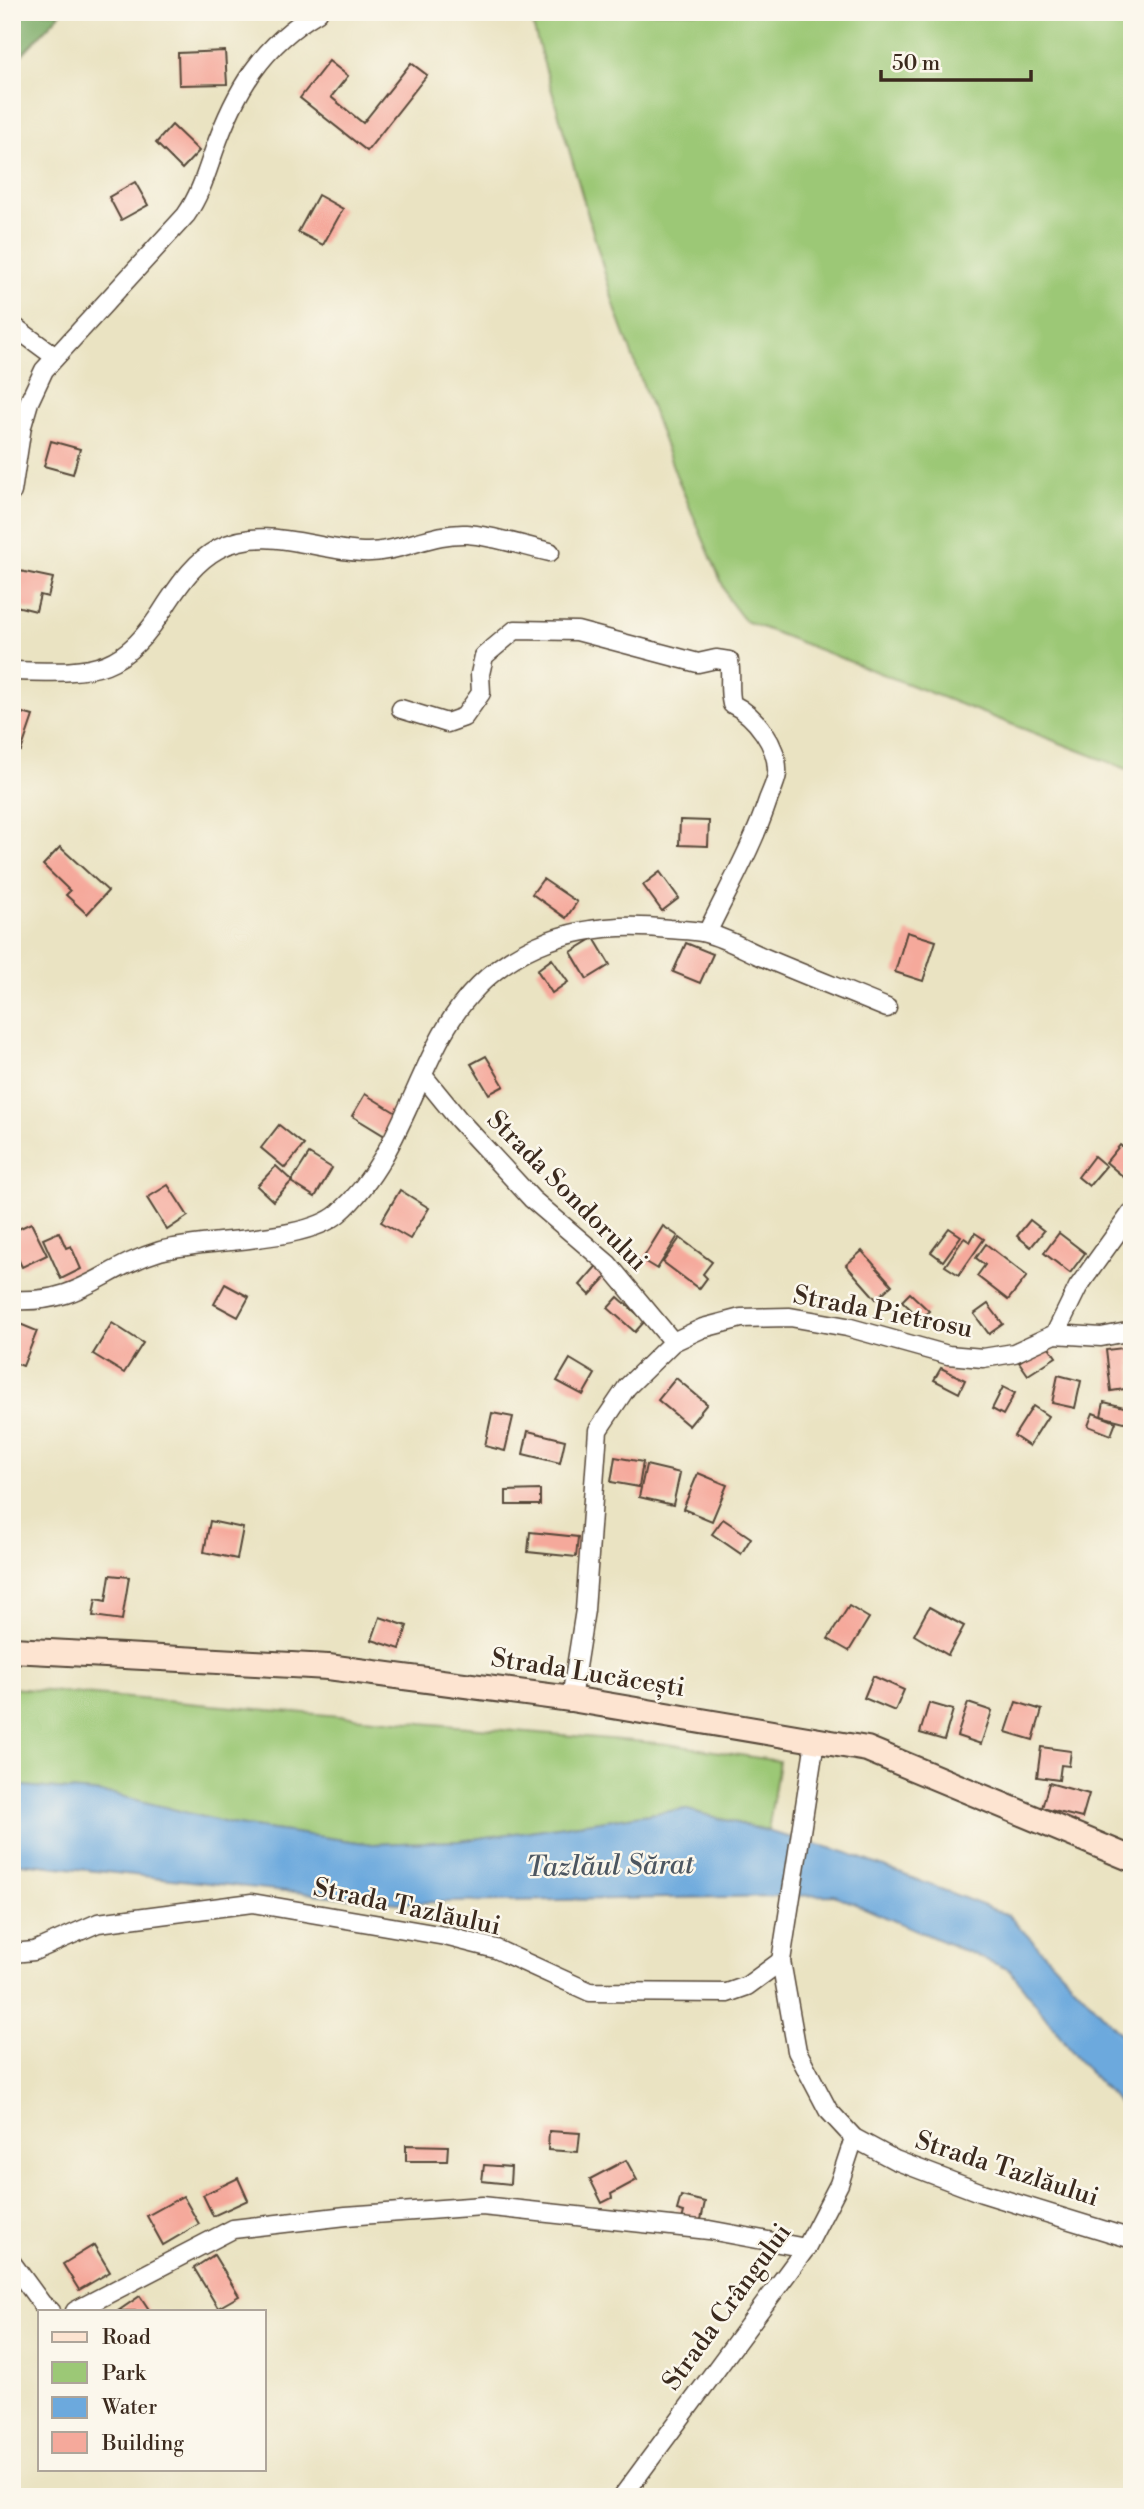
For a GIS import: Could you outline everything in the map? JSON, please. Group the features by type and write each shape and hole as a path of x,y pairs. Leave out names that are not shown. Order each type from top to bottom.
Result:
{"main road":[{"name":"Strada Lucăcești","path":"12,1650 328,1667 571,1699 867,1749 1132,1858"}],"street":[{"path":"12,492 29,402 54,356 187,215 201,191 227,120 248,78 273,44 318,12"},
{"path":"12,325 54,356"},
{"path":"12,671 77,672 96,669 122,657 148,633 181,583 203,558 237,540 277,537 322,548 367,552 466,534 550,552"},
{"path":"401,709 447,723 464,717 481,693 480,674 484,656 514,630 577,631 698,663 729,661 731,674 728,687 732,704 744,710 760,725 774,756 777,774 759,826 706,933"},
{"path":"12,1300 53,1300 160,1251 193,1244 291,1233 338,1214 376,1168 424,1077 442,1035 480,982 521,951 565,934 632,925 706,933 887,1009"},
{"name":"Strada Sondorului","path":"424,1077 459,1120 532,1199 608,1264 673,1342"},
{"path":"1055,1334 1078,1287 1132,1212"},
{"name":"Strada Pietrosu","path":"571,1699 585,1610 598,1430 627,1387 673,1342 722,1322 790,1317 847,1327 967,1358 1014,1353 1055,1334 1101,1337 1132,1331"},
{"name":"Strada Tazlăului","path":"815,1741 791,1911 781,1961 797,2051 828,2110 855,2138 895,2160 982,2193 1132,2239"},
{"name":"Strada Tazlăului","path":"12,1953 34,1951 97,1923 252,1903 446,1936 496,1950 590,1992 727,1993 747,1986 781,1961"},
{"name":"Strada Crângului","path":"622,2497 806,2248 839,2184 855,2138"},
{"path":"77,2310 233,2229 346,2216 482,2206 709,2230 806,2248"},
{"path":"12,2263 42,2304 50,2310"}],"green space":[{"path":"12,12 62,12 12,65"},
{"path":"529,12 1132,12 1132,771 745,621 729,600 676,475 615,308"},
{"path":"12,1688 668,1744 779,1761 768,1831 684,1809 459,1841 372,1844 231,1824 113,1794 12,1785"}],"water":[{"name":"Tazlăul Sărat","path":"12,1785 113,1794 231,1824 372,1844 459,1841 684,1809 845,1852 1008,1915 1132,2046 1132,2117 1080,2062 1010,1970 834,1895 397,1903 12,1862"}],"building":[{"path":"225,51 227,84 179,85 178,53"},
{"path":"329,61 348,76 331,97 363,123 411,63 427,75 367,151 300,98"},
{"path":"172,125 199,151 182,169 156,143"},
{"path":"135,182 148,205 121,220 109,197"},
{"path":"318,195 343,209 323,245 298,232"},
{"path":"51,441 80,449 73,474 44,466"},
{"path":"15,570 53,578 48,597 40,595 36,611 12,605"},
{"path":"12,710 33,716 21,751 12,748"},
{"path":"680,820 709,821 708,846 679,845"},
{"path":"60,847 108,891 87,914 66,895 70,891 43,865"},
{"path":"660,872 679,898 662,911 643,885"},
{"path":"543,879 577,902 566,918 532,894"},
{"path":"907,932 936,941 923,981 895,972"},
{"path":"594,938 610,965 587,979 571,952"},
{"path":"686,943 713,954 700,983 673,972"},
{"path":"552,959 568,982 552,993 537,970"},
{"path":"486,1056 504,1086 489,1094 471,1064"},
{"path":"365,1094 398,1114 385,1136 352,1116"},
{"path":"279,1125 304,1145 285,1168 261,1148"},
{"path":"1120,1145 1132,1154 1132,1184 1106,1162"},
{"path":"309,1154 332,1168 315,1197 291,1182"},
{"path":"1094,1156 1106,1166 1089,1186 1078,1177"},
{"path":"276,1166 292,1181 273,1201 257,1186"},
{"path":"168,1185 188,1216 167,1230 147,1198"},
{"path":"400,1190 429,1208 410,1239 381,1222"},
{"path":"1030,1220 1044,1231 1031,1247 1017,1236"},
{"path":"31,1223 47,1255 22,1267 12,1246 12,1232"},
{"path":"663,1226 678,1236 657,1269 642,1260"},
{"path":"949,1228 961,1236 943,1261 931,1252"},
{"path":"59,1232 66,1248 71,1246 81,1269 61,1279 43,1239"},
{"path":"975,1233 984,1239 959,1275 945,1266 964,1238 970,1242"},
{"path":"1059,1233 1085,1253 1070,1273 1044,1253"},
{"path":"680,1238 712,1262 703,1274 707,1278 699,1289 663,1262"},
{"path":"986,1244 1027,1276 1008,1300 977,1276 985,1265 976,1258"},
{"path":"862,1251 892,1285 876,1299 846,1265"},
{"path":"600,1262 611,1272 590,1295 580,1285"},
{"path":"225,1284 249,1297 238,1317 214,1304"},
{"path":"910,1293 929,1311 921,1319 902,1301"},
{"path":"618,1297 645,1321 635,1332 608,1308"},
{"path":"988,1304 1003,1324 989,1334 974,1314"},
{"path":"15,1322 37,1331 23,1366 12,1362"},
{"path":"112,1323 143,1343 124,1373 93,1354"},
{"path":"1047,1344 1056,1357 1028,1375 1019,1362"},
{"path":"1131,1347 1132,1388 1111,1391 1106,1350"},
{"path":"570,1359 595,1374 583,1395 557,1381"},
{"path":"941,1368 965,1380 959,1393 934,1380"},
{"path":"1058,1375 1081,1381 1075,1408 1052,1403"},
{"path":"676,1378 707,1404 689,1426 658,1400"},
{"path":"1003,1387 1015,1393 1003,1415 992,1409"},
{"path":"1104,1402 1132,1409 1132,1424 1101,1416"},
{"path":"1033,1406 1048,1416 1029,1446 1014,1436"},
{"path":"492,1413 513,1417 505,1451 485,1446"},
{"path":"1093,1413 1116,1422 1111,1435 1088,1426"},
{"path":"528,1431 565,1440 560,1463 523,1454"},
{"path":"615,1457 643,1462 639,1487 611,1482"},
{"path":"646,1465 680,1473 673,1505 639,1497"},
{"path":"698,1473 727,1485 712,1521 683,1509"},
{"path":"540,1490 540,1505 506,1505 506,1491"},
{"path":"723,1519 751,1538 741,1554 712,1534"},
{"path":"210,1521 243,1528 237,1559 204,1552"},
{"path":"530,1532 578,1537 576,1557 528,1552"},
{"path":"110,1575 129,1577 122,1620 93,1616 96,1599 106,1601"},
{"path":"849,1606 869,1618 849,1651 828,1639"},
{"path":"929,1607 964,1626 948,1655 914,1635"},
{"path":"380,1617 407,1626 400,1649 372,1640"},
{"path":"873,1676 904,1690 895,1711 864,1698"},
{"path":"1016,1702 1042,1710 1033,1740 1006,1732"},
{"path":"929,1703 953,1710 944,1740 920,1733"},
{"path":"968,1703 992,1711 981,1744 957,1736"},
{"path":"1041,1747 1071,1751 1069,1766 1061,1765 1059,1780 1037,1777"},
{"path":"1049,1783 1089,1794 1082,1818 1042,1808"},
{"path":"549,2131 580,2133 578,2152 548,2150"},
{"path":"406,2145 448,2146 447,2161 406,2161"},
{"path":"626,2160 637,2180 611,2194 612,2198 602,2203 590,2179"},
{"path":"484,2165 511,2167 510,2184 482,2181"},
{"path":"238,2178 248,2200 213,2216 203,2195"},
{"path":"183,2196 199,2224 163,2245 147,2216"},
{"path":"681,2196 705,2202 700,2224 682,2220 684,2212 677,2210"},
{"path":"94,2245 110,2272 79,2290 63,2264"},
{"path":"214,2255 239,2296 218,2308 194,2268"},
{"path":"140,2296 149,2310 119,2310"}]}
